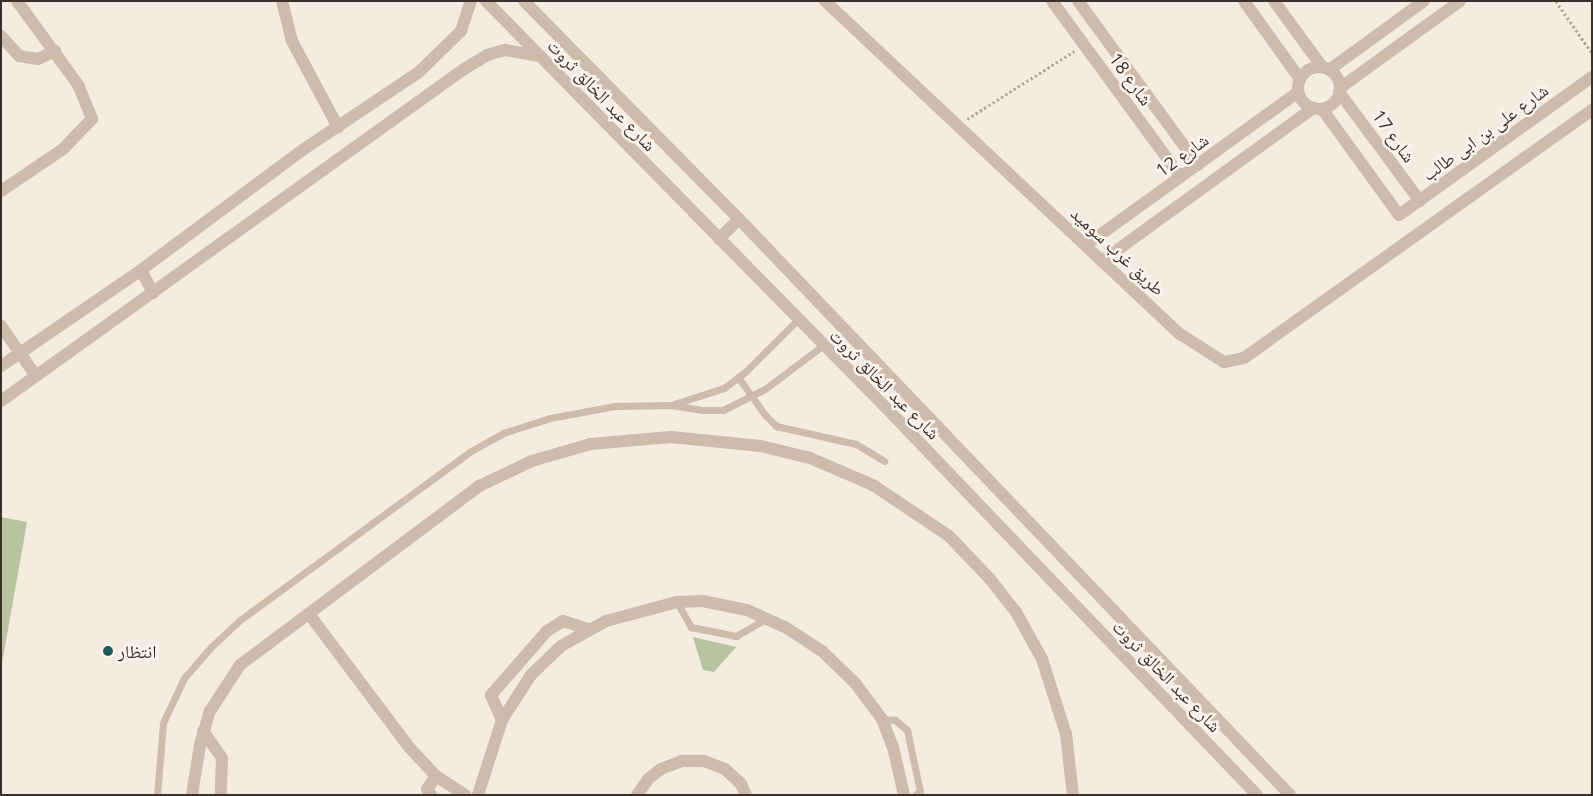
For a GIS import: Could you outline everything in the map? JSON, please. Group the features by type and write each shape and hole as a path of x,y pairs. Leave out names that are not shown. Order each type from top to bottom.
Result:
{"street":[{"path":"1,191 63,149 91,124 88,103 55,51 17,1"},
{"path":"1,366 142,270 338,126 419,72 462,31 471,1"},
{"name":"شارع عبد الخالق ثروت","path":"486,1 720,239 822,346 896,418 1256,795"},
{"name":"شارع عبد الخالق ثروت","path":"524,1 739,219 1290,795"},
{"name":"طريق غرب سوميد","path":"825,1 1180,334 1211,356 1234,362 1244,358 1592,110"},
{"name":"شارع 18","path":"1052,1 1181,177"},
{"name":"شارع 18","path":"1078,1 1198,165"},
{"path":"1244,1 1300,79"},
{"path":"1274,1 1326,69 1337,78 1340,90"},
{"path":"1317,109 1305,104 1298,92 1300,79 1307,71 1326,69 1424,1"},
{"path":"1102,261 1317,109 1335,102 1340,90 1460,1"},
{"path":"277,2 292,41 338,126"},
{"path":"1,36 20,56 38,59 55,51"},
{"path":"1,401 306,186 433,90 487,55 520,50 541,57"},
{"path":"419,72 433,90"},
{"name":"شارع على بن ابى طالب","path":"1317,109 1399,215 1592,77"},
{"name":"شارع 17","path":"1340,90 1420,200"},
{"name":"شارع 12","path":"1086,245 1298,92"},
{"path":"720,239 739,219"},
{"path":"142,270 153,293"},
{"path":"1,326 36,376"},
{"path":"192,795 203,731 218,694 240,665 479,486 532,461 590,444 671,437 762,446 810,458 873,485 919,513 949,536 1006,599 1042,659 1058,704 1066,734 1073,795"},
{"path":"478,795 502,720 531,675 561,646 588,629 606,621 677,602 703,601 747,610 767,619 822,651 855,683 882,719 893,747 904,795"},
{"path":"308,614 408,746 436,776 465,795"},
{"path":"502,720 491,695 540,638 560,622 588,629"},
{"path":"203,731 222,758 220,795"},
{"path":"637,795 648,779 661,769 682,761 704,761 725,769 741,784 746,795"},
{"path":"431,795 427,789 436,776"}],"lane":[{"path":"671,405 724,388 797,320"},
{"path":"157,795 163,723 184,678 240,620 471,451 504,433 550,418 615,406 671,405 701,410 723,410 751,397 822,346"},
{"path":"738,377 751,397 776,426 856,444 884,461"},
{"path":"677,602 691,627 736,636 767,619"},
{"path":"882,719 895,720 908,730 920,791 915,795"}],"path":[{"path":"1556,1 1592,53"},
{"path":"957,125 1084,45"}],"green space":[{"path":"1,517 27,522 1,669"},
{"path":"693,637 736,647 714,672 703,670"}],"place":[{"name":"انتظار","path":"108,651"}]}
